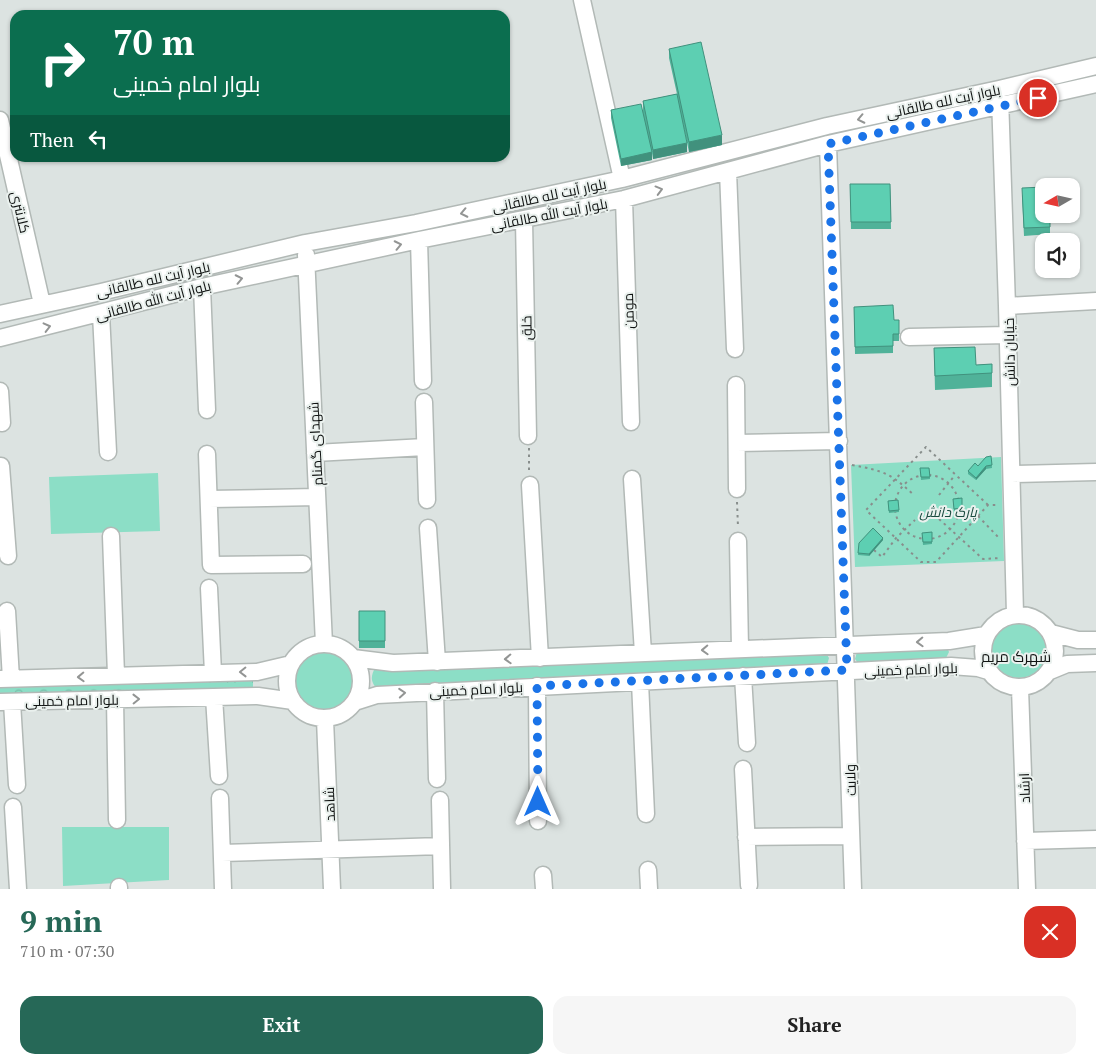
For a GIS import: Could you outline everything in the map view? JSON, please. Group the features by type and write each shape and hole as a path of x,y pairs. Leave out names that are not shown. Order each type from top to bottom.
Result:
{"street":[{"path":"582,0 622,179"},
{"name":"بلوار آیت لله طالقانی","path":"0,314 305,243 416,223 622,179 827,126 1000,89 1096,66"},
{"name":"بلوار آیت الله طالقانی","path":"0,338 202,287 419,240 624,199 828,144 1096,84"},
{"name":"خیابان دانش","path":"1000,89 1016,614"},
{"name":"کلانتری","path":"0,120 42,304"},
{"name":"ولایت","path":"828,144 853,889"},
{"path":"728,171 735,349"},
{"name":"مومن","path":"624,199 630,422"},
{"name":"خلق","path":"524,220 528,436"},
{"path":"419,240 423,381"},
{"name":"شهدای گمنام","path":"305,243 324,644"},
{"path":"202,287 207,410"},
{"path":"1008,306 1096,301"},
{"path":"101,314 108,452"},
{"path":"909,337 1008,335"},
{"path":"736,385 737,490"},
{"path":"0,391 2,423"},
{"path":"424,402 427,500"},
{"path":"737,443 839,441"},
{"path":"315,453 425,447"},
{"path":"207,454 211,565 303,564"},
{"path":"1,466 2,507 8,556"},
{"path":"1012,474 1096,472"},
{"path":"632,479 643,653"},
{"path":"530,485 540,658"},
{"path":"209,499 317,497"},
{"path":"428,528 437,662"},
{"path":"111,536 116,676"},
{"path":"738,541 740,649"},
{"path":"210,588 213,673"},
{"path":"5,679 7,611"},
{"path":"1050,671 1056,648 1051,633 1038,620 1028,615 1016,614 1003,617 993,624 986,635 982,653 988,671 997,680 1008,686 1020,688 1032,685 1050,671 1067,664 1088,663"},
{"path":"1051,633 1078,640 1096,640"},
{"name":"بلوار امام خمینی","path":"353,658 393,664 949,641 986,635"},
{"path":"1078,640 1072,652 1074,658 1088,663"},
{"path":"949,641 958,647 959,653 956,662 951,666"},
{"path":"324,644 335,646 353,658 359,669 361,680 360,692 355,702 347,711 325,719 313,717 301,711 293,701 288,689 291,664 297,656 314,646 324,644"},
{"name":"بلوار امام خمینی","path":"5,679 257,672 291,664"},
{"name":"بلوار امام خمینی","path":"355,702 377,695 435,691 847,670 951,666 978,668 988,671"},
{"path":"743,676 747,743"},
{"path":"640,682 646,814"},
{"path":"537,686 538,821"},
{"name":"ارشاد","path":"1020,688 1027,889"},
{"path":"435,691 438,779"},
{"name":"بلوار امام خمینی","path":"6,702 258,696 293,701"},
{"path":"214,697 219,776"},
{"path":"115,699 118,820"},
{"path":"6,702 17,785"},
{"name":"شاهد","path":"325,719 332,889"},
{"path":"743,769 749,885"},
{"path":"220,798 223,889"},
{"path":"440,800 442,888"},
{"path":"13,807 8,859 18,889"},
{"path":"746,837 852,836"},
{"path":"1026,841 1096,839"},
{"path":"222,853 441,846"},
{"path":"648,870 649,889"}],"path":[{"path":"528,436 530,485"},
{"path":"926,447 988,506 936,562 921,562 866,510 896,479 926,447"},
{"path":"840,465 851,465 880,471 896,479 914,495"},
{"path":"920,475 939,477 948,483 955,491 959,510 956,521 950,530 942,536 923,540 912,537 904,531 894,513 894,503 903,485 920,475"},
{"path":"939,495 956,475"},
{"path":"737,490 738,541"},
{"path":"978,516 999,537 999,544"},
{"path":"938,519 983,560 1000,558 999,551"},
{"path":"874,550 882,557 896,538 915,520"}],"green space":[{"name":"پارک دانش","path":"1001,457 1004,561 855,567 851,465"},
{"path":"158,473 160,531 51,534 49,477"},
{"path":"1013,622 1025,622 1035,626 1043,634 1047,650 1043,666 1035,674 1025,678 1013,678 1003,674 995,666 991,656 991,644 995,634 1003,626"},
{"path":"947,647 949,652 946,658 858,663 855,659 857,652"},
{"path":"318,652 330,652 345,660 353,675 353,687 345,702 330,710 318,710 303,702 295,687 295,675 303,660"},
{"path":"826,653 829,658 827,665 379,691 372,679 376,666"},
{"path":"253,680 253,687 249,691 0,695 0,684"},
{"path":"62,827 169,827 169,880 63,886"}],"building":[{"path":"701,42 722,135 689,142 669,49"},
{"path":"677,94 687,143 653,150 643,101"},
{"path":"641,104 652,152 621,159 611,110"},
{"path":"850,184 890,184 891,222 851,222"},
{"path":"1035,187 1035,223 1050,223 1050,227 1024,228 1022,188"},
{"path":"893,305 894,320 899,320 899,334 893,334 893,346 855,347 854,307"},
{"path":"975,347 976,365 992,364 992,373 935,376 934,348"},
{"path":"991,456 992,465 986,466 976,478 968,471 975,463 978,466 986,457"},
{"path":"920,468 929,468 930,477 921,477"},
{"path":"962,498 962,508 954,509 953,499"},
{"path":"898,500 899,510 889,511 888,501"},
{"path":"873,528 883,538 869,554 858,553 859,543"},
{"path":"932,532 932,542 923,542 922,533"},
{"path":"359,611 385,611 385,641 359,641"}],"district":[{"name":"شهرک مریم","path":"1016,656"}],"route":[{"path":"538,802 537,686 847,670 828,144 1038,98"}]}
